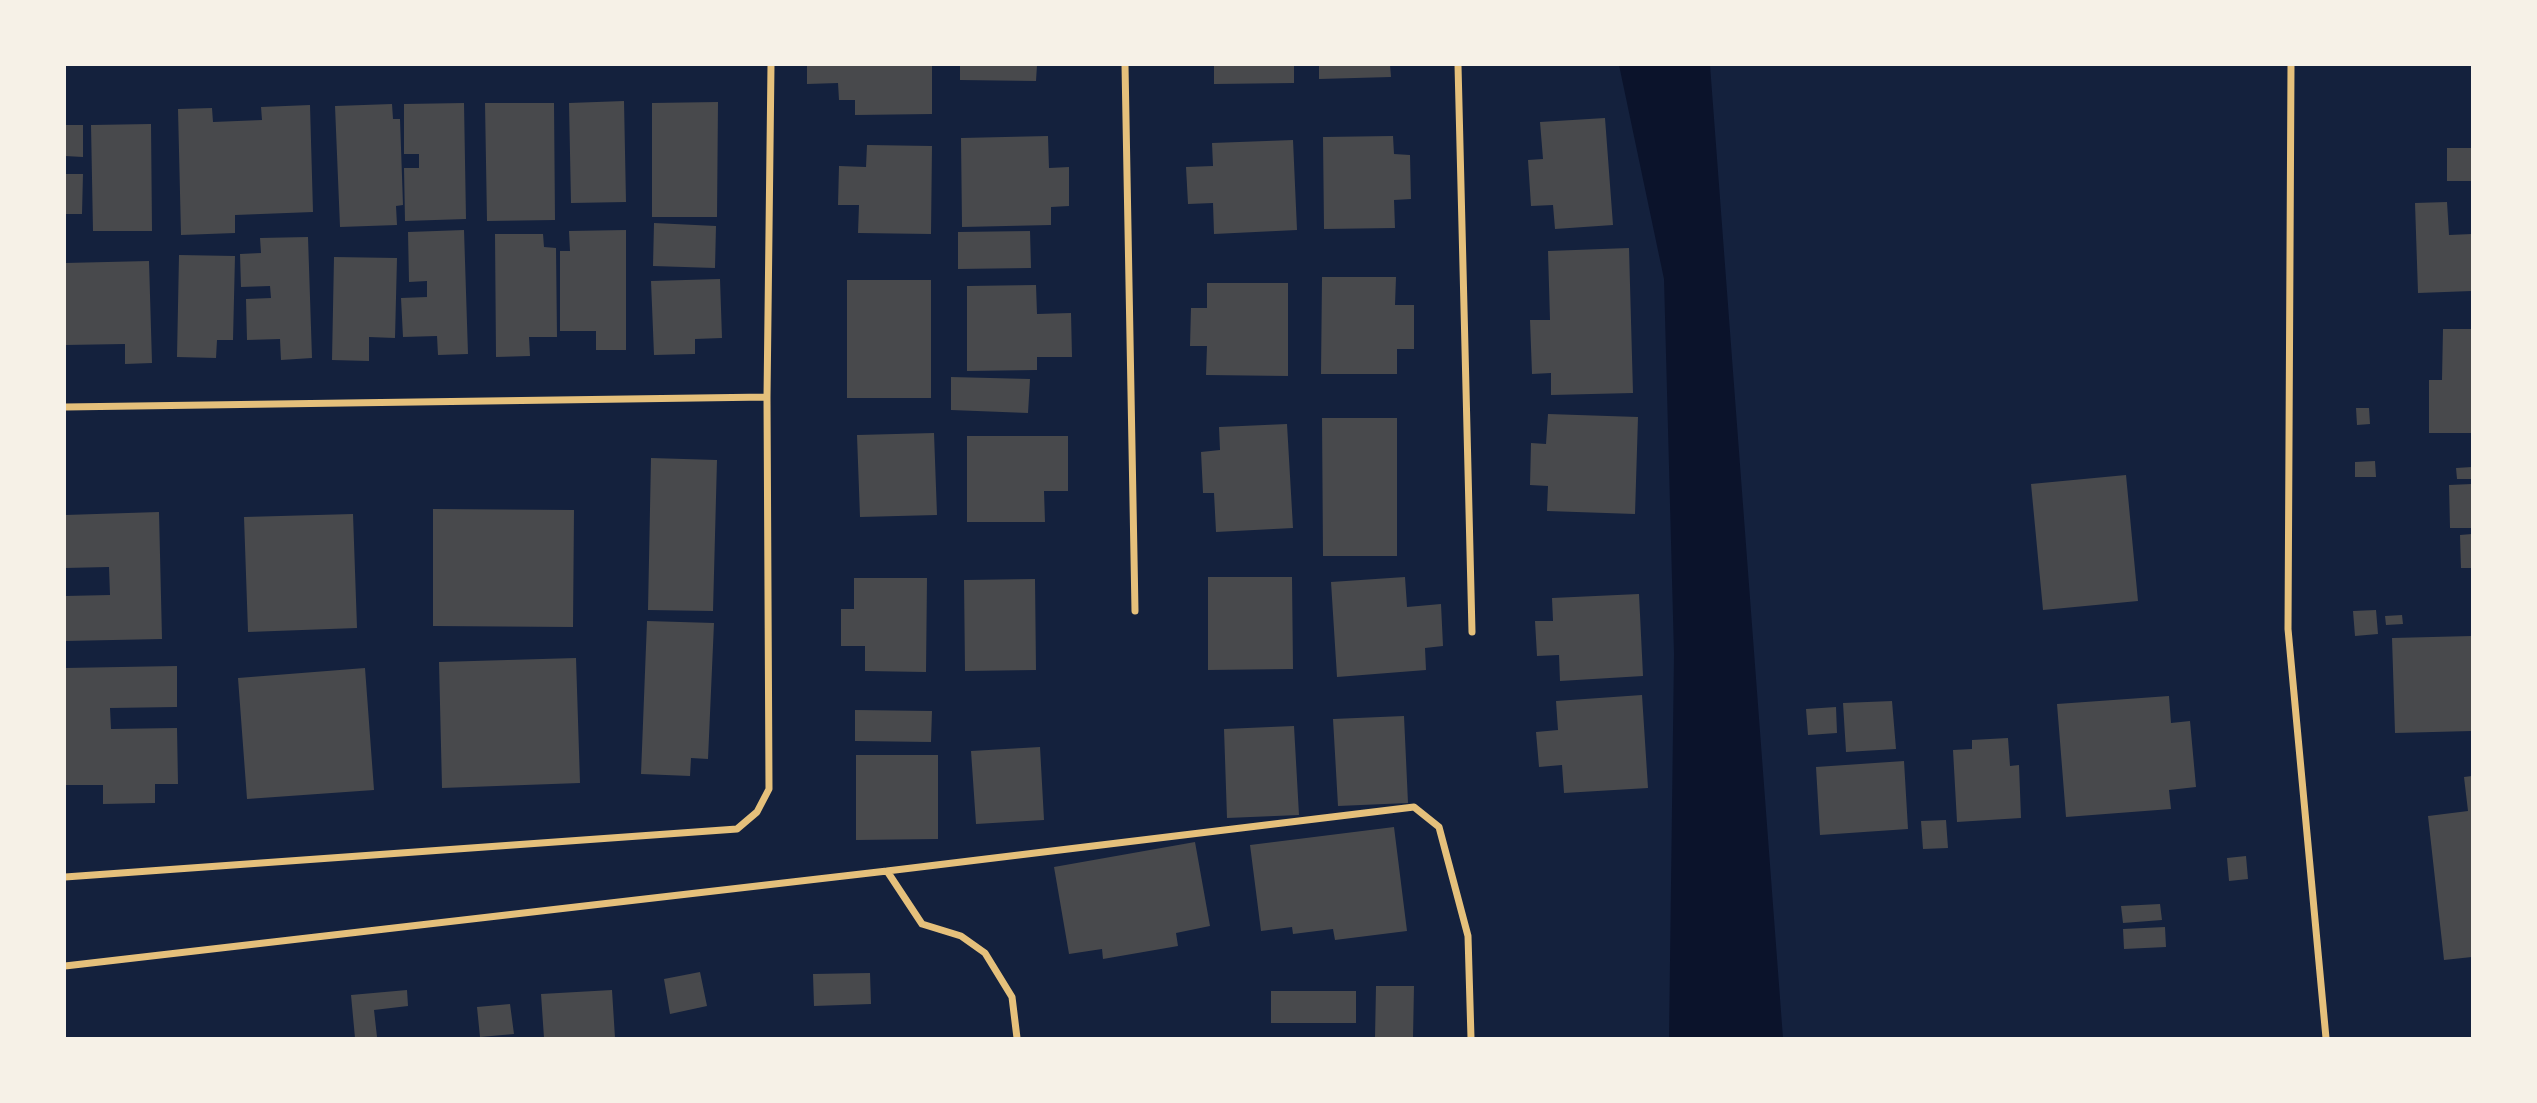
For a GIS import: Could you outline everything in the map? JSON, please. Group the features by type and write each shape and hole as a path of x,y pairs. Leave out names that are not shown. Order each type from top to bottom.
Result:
{"street":[{"path":"65,877 737,829 757,812 769,789 767,397 771,65"},
{"path":"1125,65 1135,611"},
{"path":"1458,65 1472,632"},
{"path":"2291,65 2288,629 2326,1038"},
{"path":"65,407 767,397"},
{"path":"65,966 1414,807 1439,827 1468,936 1471,1038"},
{"path":"887,871 922,924 961,936 985,953 1013,997 1017,1038"}],"water":[{"path":"1619,65 1710,65 1783,1038 1669,1038 1674,654 1664,279"}],"building":[{"path":"807,65 932,65 932,114 855,115 855,100 839,100 838,83 807,84"},
{"path":"960,65 1037,65 1036,81 960,80"},
{"path":"1214,65 1294,65 1294,83 1214,84"},
{"path":"1319,65 1390,65 1391,77 1319,79"},
{"path":"624,101 626,202 571,203 569,103"},
{"path":"718,102 717,217 652,217 652,103"},
{"path":"464,103 466,219 405,221 404,168 419,168 419,154 404,154 404,104"},
{"path":"485,103 554,103 555,220 487,221"},
{"path":"392,104 393,119 400,119 403,205 396,206 397,225 340,227 335,106"},
{"path":"310,105 313,212 235,215 235,233 181,235 178,109 212,108 213,122 262,120 261,107"},
{"path":"1605,118 1613,225 1555,229 1553,205 1531,206 1528,160 1543,159 1540,122"},
{"path":"151,124 152,231 93,231 91,125"},
{"path":"65,125 83,125 83,157 65,156"},
{"path":"1048,136 1049,168 1069,167 1069,206 1051,207 1051,225 962,227 961,138"},
{"path":"1393,136 1394,154 1410,155 1411,199 1394,200 1395,228 1324,229 1323,137"},
{"path":"1293,140 1297,230 1214,234 1213,203 1188,204 1186,167 1213,166 1212,143"},
{"path":"867,145 932,146 931,234 858,233 859,205 838,205 839,166 866,167"},
{"path":"2447,148 2472,148 2472,181 2447,181"},
{"path":"65,174 83,174 82,214 65,214"},
{"path":"2447,202 2449,235 2472,234 2472,291 2418,293 2415,203"},
{"path":"654,223 716,226 715,268 653,266"},
{"path":"464,230 468,354 438,355 437,336 403,337 401,298 427,297 427,281 409,282 408,232"},
{"path":"626,230 626,350 596,350 596,331 560,331 560,251 570,251 569,231"},
{"path":"1030,231 1031,268 958,269 958,232"},
{"path":"495,234 543,234 544,247 556,248 557,337 529,337 530,356 496,357"},
{"path":"308,237 312,358 281,360 280,339 247,340 246,299 271,298 270,286 241,287 240,254 261,253 260,238"},
{"path":"1629,248 1633,393 1551,395 1551,373 1532,374 1530,320 1550,320 1548,251"},
{"path":"179,255 235,256 233,340 217,340 216,358 177,357"},
{"path":"334,257 397,258 395,338 369,337 369,361 332,360"},
{"path":"149,261 152,363 125,364 125,344 65,345 65,263"},
{"path":"1322,277 1396,277 1395,305 1414,305 1414,349 1397,349 1397,374 1321,374"},
{"path":"720,279 722,338 695,339 695,354 654,355 651,281"},
{"path":"847,280 931,280 931,398 847,398"},
{"path":"1207,283 1288,283 1288,376 1206,375 1207,346 1190,346 1191,308 1207,308"},
{"path":"1036,285 1037,314 1071,313 1072,357 1037,357 1037,370 967,371 967,286"},
{"path":"2443,329 2472,329 2472,433 2429,433 2429,380 2442,380"},
{"path":"951,377 1030,379 1028,413 951,410"},
{"path":"2356,408 2369,408 2370,424 2357,425"},
{"path":"1548,414 1638,417 1635,514 1547,511 1548,486 1530,485 1531,443 1546,444"},
{"path":"1322,418 1397,418 1397,556 1323,556"},
{"path":"1287,424 1293,528 1216,532 1214,493 1203,493 1201,452 1220,450 1219,427"},
{"path":"934,433 937,515 860,517 857,435"},
{"path":"967,436 1068,436 1068,491 1044,491 1045,522 967,522"},
{"path":"651,458 717,460 713,611 648,610"},
{"path":"2375,461 2376,477 2355,477 2355,462"},
{"path":"2472,467 2472,479 2457,479 2456,468"},
{"path":"2126,475 2138,601 2043,610 2031,484"},
{"path":"2472,484 2472,528 2450,528 2449,485"},
{"path":"433,509 574,510 573,627 433,626"},
{"path":"159,512 162,639 65,641 65,596 110,595 109,567 65,568 65,515"},
{"path":"353,514 357,628 248,632 244,517"},
{"path":"2472,534 2472,568 2461,568 2460,535"},
{"path":"1208,577 1292,577 1293,669 1208,670"},
{"path":"1405,577 1407,607 1441,604 1443,646 1425,648 1426,670 1337,677 1331,582"},
{"path":"854,578 927,578 926,672 865,671 865,646 841,646 841,609 854,609"},
{"path":"1035,579 1036,670 965,671 964,580"},
{"path":"1639,594 1643,676 1560,681 1559,655 1537,656 1535,621 1553,621 1552,598"},
{"path":"2376,610 2378,634 2355,636 2353,611"},
{"path":"2402,615 2403,624 2386,625 2385,616"},
{"path":"647,621 714,623 708,759 691,758 690,776 641,774"},
{"path":"2472,636 2472,731 2395,733 2392,638"},
{"path":"576,658 580,783 442,788 439,662"},
{"path":"177,666 177,707 110,708 111,729 177,728 178,784 155,784 155,803 103,804 103,785 65,785 65,668"},
{"path":"365,668 374,790 247,799 238,678"},
{"path":"1642,695 1648,788 1564,793 1562,765 1539,767 1536,732 1558,730 1556,701"},
{"path":"2169,696 2171,723 2190,721 2196,787 2169,790 2171,809 2066,817 2057,704"},
{"path":"1892,701 1896,749 1846,752 1843,703"},
{"path":"1836,707 1837,733 1808,735 1806,709"},
{"path":"855,710 932,711 931,742 855,741"},
{"path":"1404,716 1408,803 1338,806 1333,719"},
{"path":"1294,726 1299,815 1227,818 1224,729"},
{"path":"2008,738 2010,766 2019,765 2021,818 1957,822 1953,750 1972,749 1972,740"},
{"path":"1040,747 1044,820 976,824 971,751"},
{"path":"856,755 938,755 938,839 856,840"},
{"path":"1904,761 1908,829 1820,835 1816,767"},
{"path":"2472,776 2472,957 2444,960 2428,816 2468,811 2464,777"},
{"path":"1946,820 1948,848 1923,849 1921,821"},
{"path":"1394,827 1407,931 1335,940 1333,929 1293,934 1292,927 1261,931 1250,845"},
{"path":"1195,842 1210,926 1176,933 1178,946 1103,959 1102,949 1069,954 1054,867"},
{"path":"2246,856 2248,879 2229,881 2227,858"},
{"path":"2160,904 2162,920 2123,923 2121,906"},
{"path":"2165,927 2166,947 2124,949 2123,929"},
{"path":"700,972 707,1006 670,1014 664,979"},
{"path":"870,973 871,1004 814,1006 813,974"},
{"path":"1376,986 1414,986 1413,1038 1375,1038"},
{"path":"407,990 408,1006 374,1010 377,1037 355,1038 351,995"},
{"path":"612,990 615,1038 544,1038 541,994"},
{"path":"1271,991 1356,991 1356,1023 1271,1023"},
{"path":"510,1004 514,1034 480,1037 477,1007"}]}
